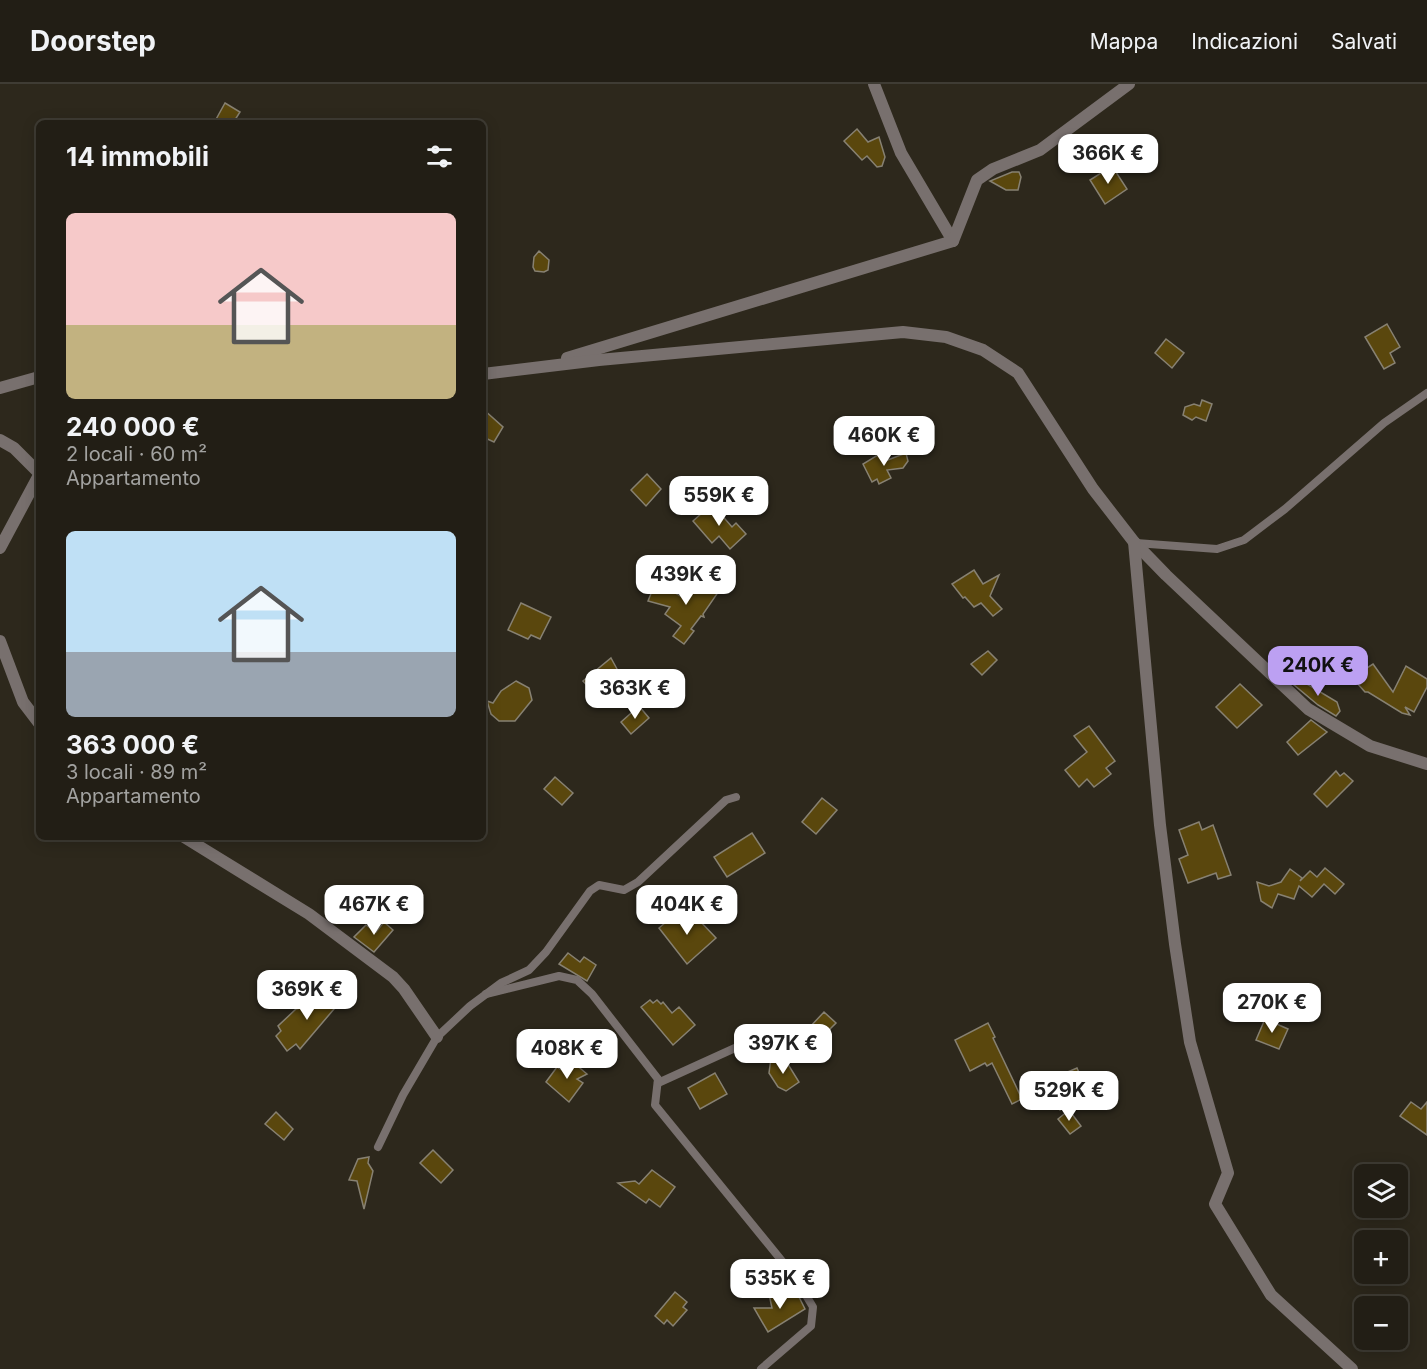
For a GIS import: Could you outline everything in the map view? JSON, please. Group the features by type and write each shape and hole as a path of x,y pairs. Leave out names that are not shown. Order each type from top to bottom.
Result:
{"street":[{"path":"874,84 901,153 952,241"},
{"path":"952,241 977,180 993,168 1040,150 1129,84"},
{"path":"534,368 952,241"},
{"path":"486,374 903,332 946,337 983,350 1018,373 1093,489 1134,543 1308,709 1370,746 1427,764"},
{"path":"0,388 36,378"},
{"path":"0,440 14,448 36,471"},
{"path":"0,548 36,480"},
{"path":"1134,543 1160,825 1175,944 1190,1042 1228,1173 1215,1204 1271,1295 1352,1369"},
{"path":"0,641 23,702 36,719"},
{"path":"189,840 309,914 393,978 404,989 437,1037"}],"lane":[{"path":"1134,543 1217,549 1244,540 1285,509 1383,423 1427,393"},
{"path":"378,1147 403,1095 437,1037 501,983 529,970 546,952 590,891 599,885 624,890 638,882 726,800 736,796"},
{"path":"486,994 559,976 577,980 592,994 658,1079 655,1105 795,1277 813,1307 811,1326 761,1369"},
{"path":"658,1083 735,1048"}],"building":[{"path":"225,103 240,112 235,120 216,120"},
{"path":"857,129 868,142 879,137 885,157 882,166 877,167 867,156 862,160 844,141"},
{"path":"1112,166 1127,189 1105,204 1090,180"},
{"path":"1012,172 1019,172 1021,177 1018,190 1006,190 990,181"},
{"path":"539,251 549,260 548,270 544,272 535,271 533,267 534,257"},
{"path":"1387,324 1400,347 1390,353 1395,363 1384,369 1365,337"},
{"path":"1166,339 1184,353 1172,368 1155,353"},
{"path":"1202,400 1212,404 1206,421 1196,417 1192,420 1183,415 1185,407 1194,404 1200,406"},
{"path":"486,412 503,427 494,442 486,438"},
{"path":"881,453 885,461 906,453 908,461 903,468 887,470 891,478 879,484 877,479 872,482 863,464"},
{"path":"647,474 661,489 646,506 631,490"},
{"path":"712,504 732,527 736,523 746,534 730,549 719,536 712,543 693,521"},
{"path":"974,570 983,584 999,575 990,596 1002,609 993,616 981,603 974,607 952,584"},
{"path":"704,578 719,591 703,614 704,617 701,616 691,629 694,631 684,644 673,636 681,626 665,614 670,607 648,601 652,591 663,586 686,599"},
{"path":"521,603 551,617 540,639 531,635 528,639 508,630"},
{"path":"988,651 997,660 982,675 971,664"},
{"path":"611,658 623,680 605,695 601,690 596,695 583,681"},
{"path":"1373,664 1393,692 1406,666 1427,679 1427,687 1414,712 1405,707 1410,715 1402,713 1365,692 1357,683 1359,673"},
{"path":"1297,678 1337,702 1340,711 1336,716 1318,705 1293,684"},
{"path":"516,681 529,688 532,700 515,721 499,721 491,714 487,701 493,703 501,691"},
{"path":"1240,684 1262,705 1237,728 1216,707"},
{"path":"639,706 649,718 631,734 621,722"},
{"path":"1311,720 1327,732 1298,755 1287,742"},
{"path":"1089,726 1115,761 1106,768 1111,774 1094,787 1087,779 1079,787 1065,770 1087,752 1074,736"},
{"path":"1336,771 1340,776 1344,773 1353,781 1327,807 1314,794"},
{"path":"555,777 573,793 562,805 544,789"},
{"path":"822,798 837,810 816,834 802,822"},
{"path":"1199,822 1202,830 1213,825 1231,875 1218,879 1216,873 1188,883 1179,859 1188,855 1179,830"},
{"path":"752,833 765,853 727,877 714,857"},
{"path":"1325,868 1344,884 1335,894 1324,884 1312,897 1299,886 1294,899 1278,894 1272,908 1261,901 1257,882 1269,886 1281,882 1290,869 1302,878 1300,881 1310,871 1317,877"},
{"path":"680,910 692,924 698,919 716,938 687,964 659,928"},
{"path":"384,922 393,930 374,952 354,937 366,925 376,932"},
{"path":"568,953 580,962 584,957 596,965 587,981 559,964"},
{"path":"334,986 340,992 340,1000 334,1009 300,1049 296,1044 287,1051 276,1036 281,1031 278,1026 296,1009 307,1006 312,1010"},
{"path":"650,1000 653,1003 657,1000 661,1004 663,1002 672,1013 679,1007 695,1025 673,1045 641,1007"},
{"path":"824,1012 836,1023 819,1040 808,1029"},
{"path":"1265,1019 1288,1029 1279,1049 1256,1040"},
{"path":"988,1023 1022,1099 1012,1104 992,1063 987,1066 985,1063 970,1071 955,1040"},
{"path":"568,1058 587,1074 577,1079 583,1083 569,1102 546,1082 557,1067 560,1069"},
{"path":"771,1058 781,1064 786,1061 799,1082 786,1091 778,1087 769,1073"},
{"path":"1077,1068 1089,1096 1060,1110 1051,1092 1060,1088 1056,1077"},
{"path":"715,1073 727,1094 700,1109 688,1088"},
{"path":"1411,1102 1421,1109 1427,1102 1427,1135 1400,1116"},
{"path":"1069,1110 1081,1126 1070,1134 1058,1119"},
{"path":"276,1112 293,1129 284,1140 265,1124"},
{"path":"433,1150 453,1170 441,1183 420,1163"},
{"path":"369,1157 368,1163 373,1171 364,1209 357,1181 349,1180 358,1159"},
{"path":"652,1170 675,1187 660,1207 649,1199 646,1203 618,1183 635,1181 639,1184"},
{"path":"795,1289 805,1309 768,1332 754,1308 772,1308 769,1294 781,1298"},
{"path":"675,1292 687,1302 683,1307 687,1310 673,1326 667,1320 664,1324 655,1316"}]}
